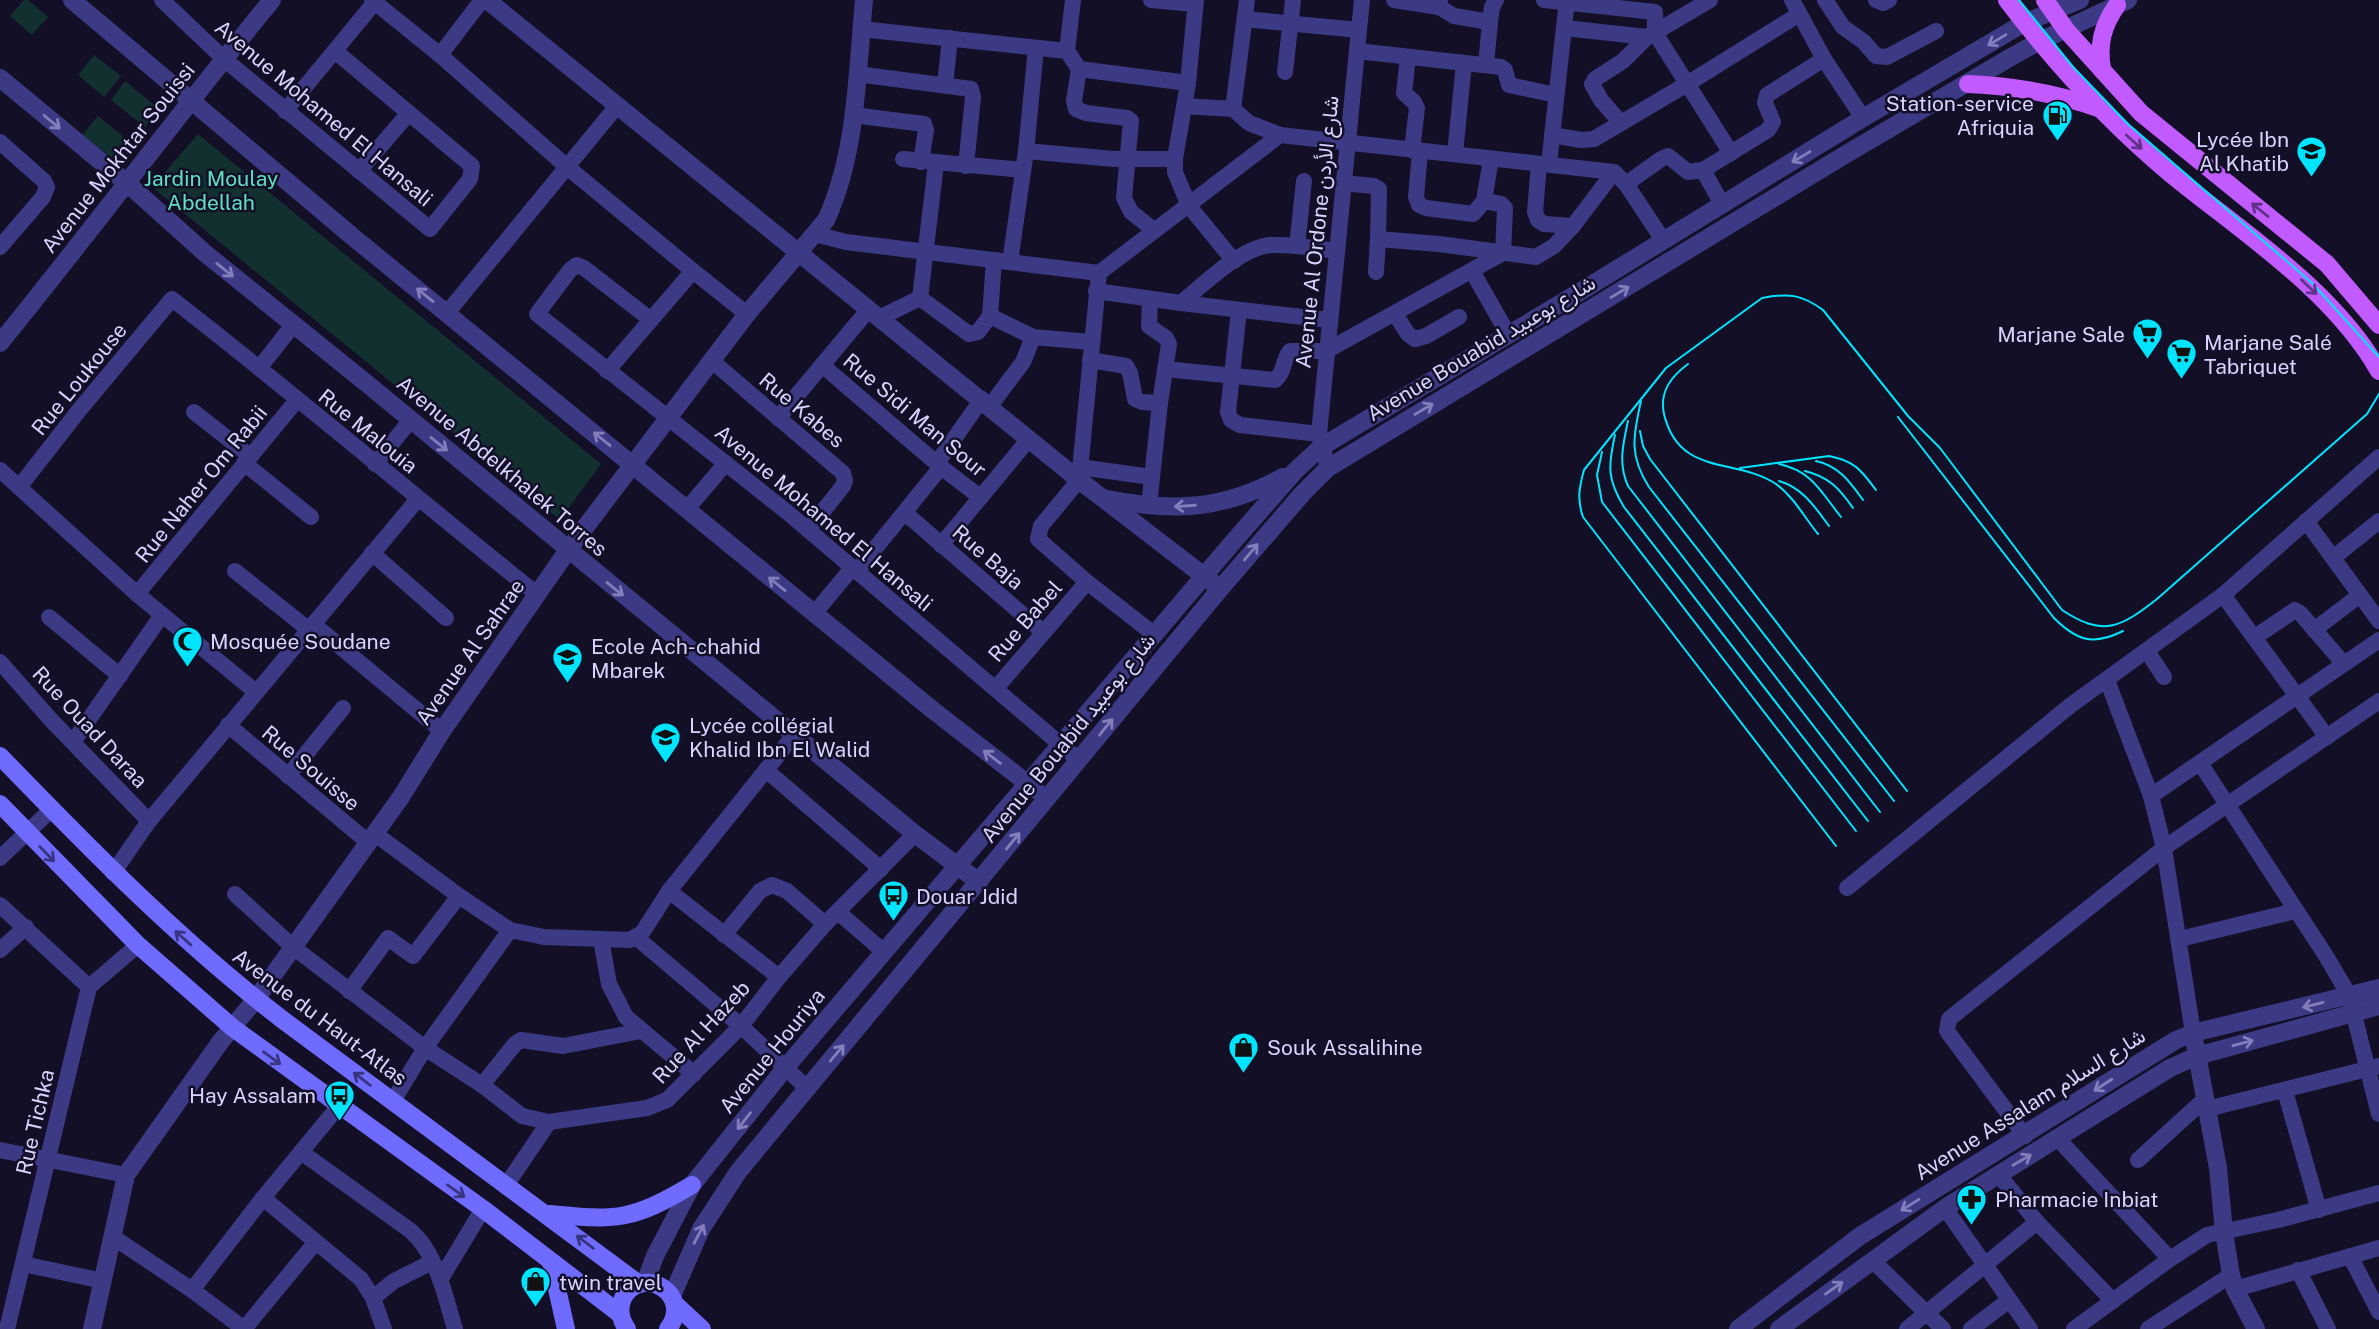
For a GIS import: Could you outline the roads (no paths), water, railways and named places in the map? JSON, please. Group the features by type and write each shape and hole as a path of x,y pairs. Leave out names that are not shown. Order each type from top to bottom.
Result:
{"main road":[{"path":"2007,0 2039,42 2133,141 2302,280 2350,332 2379,371"},
{"path":"2102,70 2099,54 2102,32 2122,2"},
{"path":"2049,6 2066,30 2141,113 2327,264 2379,325"},
{"path":"1968,84 2032,90 2072,99 2103,110"},
{"name":"Avenue du Haut-Atlas","path":"0,756 113,873 175,931 256,999 642,1283 660,1286 702,1329"},
{"path":"0,804 138,945 233,1028 338,1107 482,1209 624,1322"},
{"path":"547,1214 593,1219 633,1215 658,1205 692,1185"},
{"path":"551,1262 566,1329"},
{"path":"624,1322 621,1304 625,1294 642,1283"},
{"path":"668,1329 674,1319 673,1300"}],"street":[{"path":"72,0 814,614 1047,799"},
{"name":"Avenue Mokhtar Souissi","path":"0,343 128,184 190,100 272,0"},
{"path":"440,55 485,0 1029,439 1079,474 1103,498 1220,589"},
{"name":"Avenue Al Sahrae","path":"92,1329 126,1175 401,797 442,731 568,550 747,314 826,220 834,203 847,157 864,0"},
{"path":"1073,0 1067,51 1079,69 1074,102 1076,109 1130,120 1132,124 1125,204 1153,230"},
{"path":"1151,0 1195,2 1188,83 1175,172 1189,206 1234,261"},
{"path":"1233,109 1246,0"},
{"path":"1284,72 1293,0"},
{"name":"Avenue Al Ordone شارع الأردن","path":"1328,468 1320,440 1326,351 1362,0"},
{"path":"1394,0 1439,4 1454,16 1490,22"},
{"path":"1486,65 1492,7 1496,0"},
{"path":"1544,0 1655,6 1651,35 1731,153"},
{"path":"1621,123 1601,100 1592,84 1595,79 1623,61 1651,35 1710,0"},
{"path":"1825,0 1843,27 1864,42 1873,54 1882,58 1936,31"},
{"path":"1875,0 1883,3 1889,0"},
{"name":"Avenue Bouabid شارع بوعبيد","path":"958,865 1320,440 1583,290 2049,6 2080,0"},
{"path":"285,111 373,1 440,55 566,166 747,314"},
{"path":"1567,1 1552,135 1535,212 1538,220 1544,224 1573,226"},
{"name":"Avenue Bouabid شارع بوعبيد","path":"979,882 1220,589 1328,468 1843,156 2039,42 2122,2"},
{"name":"Avenue Mohamed El Hansali","path":"171,3 224,59 430,229 470,179 473,170 469,163 409,113"},
{"path":"1552,135 1587,141 1600,136 1687,85 1795,7 1824,59 1863,118"},
{"path":"1245,19 1359,30"},
{"path":"1564,28 1651,35"},
{"path":"861,29 1067,51"},
{"path":"945,85 950,38"},
{"path":"920,298 970,334 978,332 990,316 1023,170 1037,47"},
{"path":"334,51 409,113 359,171"},
{"path":"1357,51 1503,68 1507,73 1507,83 1512,86 1556,94"},
{"path":"1408,57 1404,93 1415,102 1417,108 1416,197 1419,205 1469,215 1477,212 1484,201 1491,159"},
{"path":"1378,239 1536,257 1544,254 1620,178 1665,156 1688,172 1703,170 1771,127 1772,119 1765,103 1767,95 1824,59"},
{"path":"1455,154 1464,63"},
{"path":"1079,69 1188,83"},
{"path":"857,74 969,88 973,92 966,166"},
{"name":"Avenue Abdelkhalek Torres","path":"0,78 128,184 206,254 915,834 979,882"},
{"path":"447,313 617,106"},
{"path":"1184,106 1233,109 1249,123 1280,135 1544,164 1620,178 1662,240"},
{"path":"853,115 924,124 929,163 926,252 920,298"},
{"path":"1155,635 1040,542 1038,535 1041,526 1079,474 1099,273 1280,135"},
{"path":"0,142 44,181 47,187 43,197 0,247"},
{"path":"1026,151 1128,159 1175,159"},
{"path":"904,159 1023,170"},
{"path":"1703,170 1722,204"},
{"path":"1297,246 1304,181"},
{"path":"1342,183 1379,189 1376,272"},
{"path":"1484,201 1501,204 1506,208 1503,253"},
{"path":"815,234 846,242 1099,273"},
{"path":"1181,303 1234,261 1263,246 1297,246 1336,251"},
{"path":"1165,369 1275,380 1290,351 1326,351 1503,253"},
{"name":"Avenue Mohamed El Hansali","path":"650,319 577,265 570,270 537,314 808,530 1079,760"},
{"path":"607,371 693,271"},
{"path":"1472,271 1508,334"},
{"path":"1096,291 1329,320"},
{"path":"874,313 920,298"},
{"name":"Rue Malouia","path":"172,299 538,595"},
{"name":"Rue Loukouse","path":"20,486 172,299"},
{"path":"1149,506 1169,344 1149,326 1150,299"},
{"path":"1239,310 1229,417 1234,423 1320,440"},
{"name":"Rue Sidi Man Sour","path":"778,418 822,365 874,313"},
{"path":"1395,314 1408,334 1415,339 1426,336 1459,317"},
{"path":"990,316 1033,337 1091,342"},
{"path":"260,368 293,325"},
{"path":"814,614 905,513 986,403 1023,362 1033,337"},
{"name":"Rue Kabes","path":"712,360 845,477 844,486 808,530"},
{"path":"1090,360 1126,366 1135,398 1142,402 1160,403"},
{"name":"Rue Sidi Man Sour","path":"822,365 980,497"},
{"name":"Rue Naher Om Rabii","path":"137,594 297,400"},
{"path":"194,412 311,517"},
{"path":"375,464 411,421"},
{"path":"941,545 1029,439"},
{"path":"1847,888 2071,705 2223,595 2379,457"},
{"path":"687,509 726,463"},
{"path":"0,470 137,594 256,692"},
{"path":"1103,498 1149,506 1209,505 1241,498 1295,471"},
{"path":"1079,474 1151,477"},
{"path":"113,873 149,821 418,499"},
{"name":"Rue Baja","path":"905,513 1043,632"},
{"path":"2306,521 2379,621"},
{"path":"2333,558 2378,525"},
{"path":"373,553 446,618"},
{"path":"235,571 442,731"},
{"name":"Rue Babel","path":"996,688 1087,582"},
{"path":"2223,595 2326,737"},
{"path":"2314,629 2360,595"},
{"path":"2255,637 2295,610 2344,664"},
{"path":"73,742 162,615"},
{"path":"49,617 120,676"},
{"path":"2151,796 2379,640"},
{"path":"2147,651 2164,677"},
{"name":"Rue Ouad Daraa","path":"0,662 149,821"},
{"path":"2107,680 2151,796 2164,848 2193,1033 2218,1168 2224,1232 2233,1282 2256,1329"},
{"path":"2025,1136 1948,1031 1949,1019 2164,848 2379,701"},
{"path":"288,776 343,708"},
{"name":"Rue Souisse","path":"228,725 288,776 371,838 510,930"},
{"path":"393,1101 425,1048 510,930 530,936 623,940 637,938 669,891 794,735"},
{"path":"2200,763 2349,995 2373,1068 2379,1114"},
{"path":"766,770 881,869"},
{"path":"0,858 51,809"},
{"name":"Rue Al Hazeb","path":"236,894 293,947 425,1048 482,1085 522,1116 549,1122 647,1108 661,1103 741,1026 825,924 915,834"},
{"name":"Avenue Houriya","path":"642,1283 692,1185 786,1067 958,865"},
{"path":"673,1300 701,1229 738,1172 979,882"},
{"path":"724,934 760,891 772,885 787,891 825,924"},
{"path":"669,891 779,977"},
{"path":"349,991 388,938 413,956 458,896"},
{"path":"0,905 89,987 138,945"},
{"path":"2180,939 2295,911"},
{"path":"838,912 884,952"},
{"path":"0,950 26,927"},
{"path":"637,938 741,1026 807,1088"},
{"path":"601,939 613,994 626,1017 694,1074"},
{"name":"Rue Tichka","path":"7,1329 6,1305 23,1264 89,987"},
{"name":"Avenue Assalam شارع السلام","path":"1738,1329 1860,1236 2025,1136 2162,1048 2193,1033 2379,988"},
{"name":"Avenue Assalam شارع السلام","path":"1779,1329 1945,1208 2170,1068 2197,1056 2379,1006"},
{"path":"482,1085 514,1044 521,1040 563,1046 641,1031"},
{"path":"2137,1160 2206,1104 2285,1091 2373,1068"},
{"path":"2285,1091 2319,1210"},
{"path":"192,1290 338,1107"},
{"path":"507,1184 549,1122"},
{"path":"2058,1139 2170,1259"},
{"path":"0,1150 126,1175"},
{"path":"301,1152 424,1243 440,1280 455,1329"},
{"path":"1998,1174 2037,1222 2113,1301"},
{"path":"2080,1327 2170,1259 2207,1235 2319,1210 2379,1193"},
{"path":"263,1198 361,1279 373,1298 384,1329"},
{"path":"1945,1208 2030,1329"},
{"path":"440,1280 482,1209"},
{"path":"1907,1329 2037,1222"},
{"path":"113,1237 244,1329 315,1243"},
{"path":"2148,1329 2233,1282 2298,1270 2379,1248"},
{"path":"2350,1256 2379,1312"},
{"path":"1873,1261 1943,1329"},
{"path":"373,1298 394,1280 432,1262"},
{"path":"23,1264 103,1281"},
{"path":"2298,1270 2328,1329"},
{"path":"1971,1329 2008,1301"}],"tram line":[{"path":"2019,0 2073,67 2128,124 2312,283 2379,357"},
{"path":"1836,846 1583,517 1579,494 1584,470 1666,368 1762,298 1794,296 1815,305 1823,310 1908,416 1940,448 2062,610 2089,624 2100,626 2132,617 2157,599 2367,414 2379,394"},
{"path":"1688,364 1672,379 1663,398 1664,414 1671,434 1682,448 1695,457 1760,476 1776,484 1818,534"},
{"path":"1641,401 1635,446 1638,465 1649,487 1894,801"},
{"path":"1898,417 2054,618 2070,632 2086,639 2103,639 2123,631"},
{"path":"1628,421 1622,462 1628,486 1880,812"},
{"path":"1640,431 1643,446 1650,459 1907,791"},
{"path":"1615,435 1610,472 1614,488 1624,507 1868,821"},
{"path":"1602,452 1597,475 1602,502 1856,831"},
{"path":"1740,468 1829,456 1857,467 1876,490"},
{"path":"1816,461 1838,471 1863,500"},
{"path":"1779,464 1808,477 1841,517"},
{"path":"1805,471 1821,476 1833,484 1853,508"},
{"path":"1779,481 1802,493 1829,526"}],"place":[{"name":"Station-service Afriquia","path":"2057,142"},
{"name":"Lycée Ibn Al Khatib","path":"2312,178"},
{"name":"Marjane Sale","path":"2148,361"},
{"name":"Marjane Salé Tabriquet","path":"2181,381"},
{"name":"Mosquée Soudane","path":"187,668"},
{"name":"Ecole Ach-chahid Mbarek","path":"568,685"},
{"name":"Lycée collégial Khalid Ibn El Walid","path":"666,764"},
{"name":"Douar Jdid","path":"893,923"},
{"name":"Souk Assalihine","path":"1244,1074"},
{"name":"Hay Assalam","path":"339,1122"},
{"name":"Pharmacie Inbiat","path":"1972,1226"},
{"name":"twin travel","path":"536,1309"}],"park label":[{"name":"Jardin Moulay Abdellah","path":"211,190"}]}
